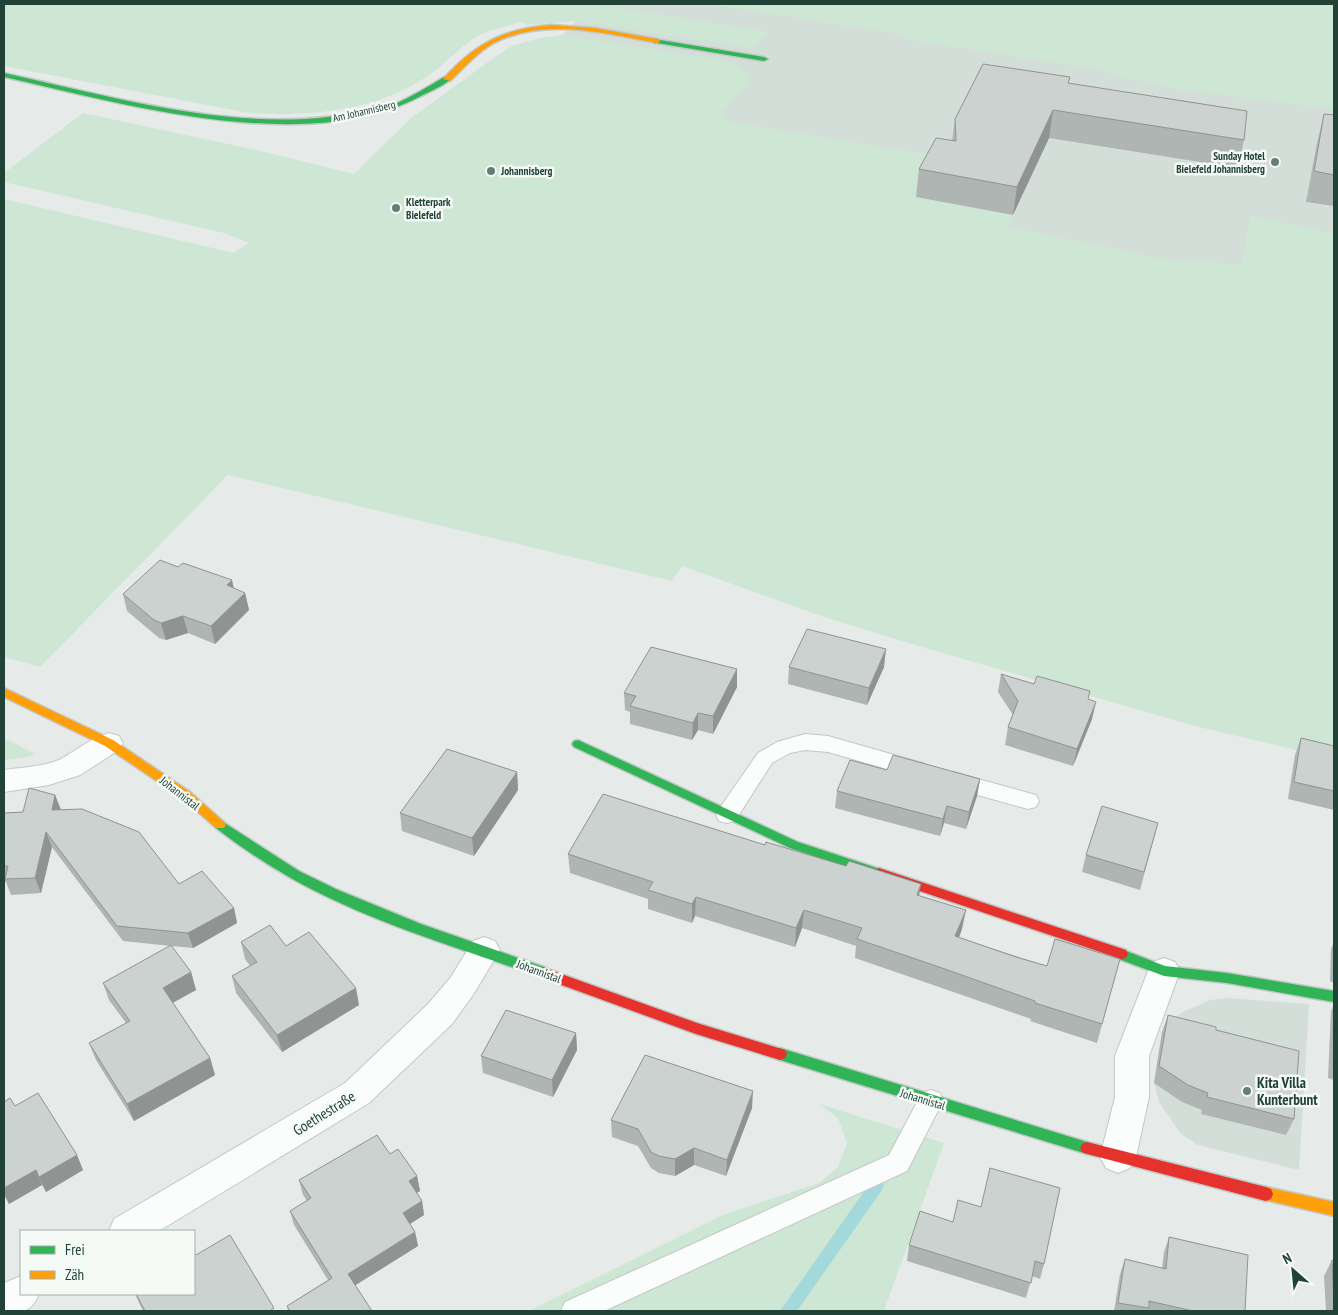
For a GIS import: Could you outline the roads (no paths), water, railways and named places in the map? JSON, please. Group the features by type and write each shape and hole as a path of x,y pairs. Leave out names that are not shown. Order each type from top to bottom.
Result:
{"street":[{"name":"Am Johannisberg","path":"4,76 204,116 263,122 292,122 348,116 401,103 424,93 445,80 493,41 536,29 598,30 764,59"},
{"name":"Johannistal","path":"4,692 109,743 186,795 234,837 278,866 323,890 696,1028 931,1101 1118,1156 1211,1181 1334,1209"},
{"path":"4,781 49,774 70,768 109,743"},
{"path":"578,744 794,845 1101,946 1164,971 1228,978 1334,997"},
{"name":"Goethestraße","path":"129,1230 358,1093 440,1014 462,986 484,950"},
{"path":"1118,1156 1132,1096 1132,1056 1164,971"},
{"path":"4,1304 20,1294"}],"lane":[{"path":"727,815 765,758 784,747 805,742 828,744 1028,801"},
{"path":"575,1311 898,1163 931,1101"}],"waterway":[{"path":"788,1311 877,1185"}],"place":[{"name":"Sunday Hotel Bielefeld Johannisberg","path":"1275,162"},
{"name":"Johannisberg","path":"491,171"},
{"name":"Kletterpark Bielefeld","path":"396,208"},
{"name":"Kita Villa Kunterbunt","path":"1247,1091"}]}
